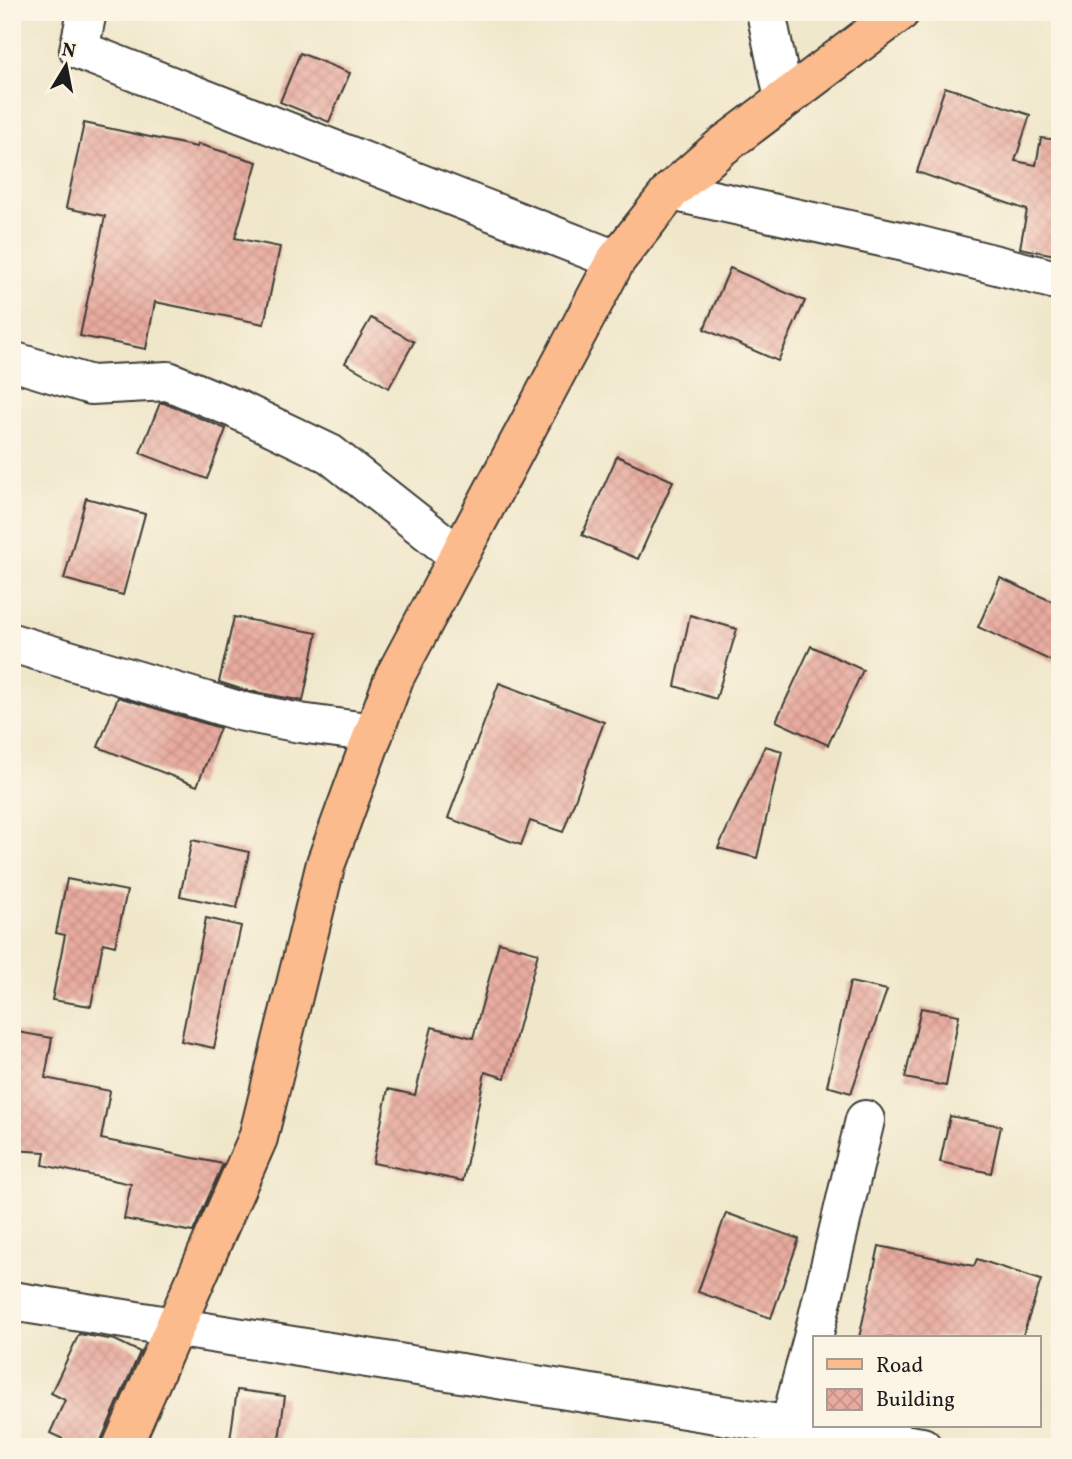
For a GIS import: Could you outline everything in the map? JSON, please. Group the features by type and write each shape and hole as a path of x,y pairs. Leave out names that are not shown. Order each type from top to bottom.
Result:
{"main road":[{"path":"122,1447 258,1138 326,863 394,678 616,260 671,191 720,148 900,12"}],"street":[{"path":"86,12 79,50 616,260"},
{"path":"766,12 784,99"},
{"path":"671,191 909,243 1060,281"},
{"path":"12,361 91,385 168,381 236,409 330,453 458,556"},
{"path":"12,643 239,712 374,733"},
{"path":"813,1336 865,1120"},
{"path":"12,1301 786,1436 922,1447"},
{"path":"786,1436 813,1338"}],"building":[{"path":"300,53 350,73 329,122 280,102"},
{"path":"945,87 1030,115 1015,161 1036,165 1041,138 1060,140 1060,256 1020,248 1027,210 917,172"},
{"path":"84,123 197,147 198,144 257,162 235,238 280,247 264,324 155,302 146,349 80,336 105,216 66,208"},
{"path":"730,268 805,301 778,361 704,329"},
{"path":"371,318 414,342 389,388 345,363"},
{"path":"160,403 226,429 207,479 140,453"},
{"path":"617,456 673,481 638,559 582,535"},
{"path":"86,498 145,514 123,595 64,579"},
{"path":"1000,578 1060,605 1060,665 978,627"},
{"path":"690,615 737,629 716,699 675,686"},
{"path":"234,617 317,633 303,701 244,690 219,682"},
{"path":"811,646 863,670 828,745 776,721"},
{"path":"499,683 604,722 563,832 530,821 521,845 448,818"},
{"path":"118,697 220,728 197,786 98,747"},
{"path":"765,746 782,751 757,858 718,848"},
{"path":"192,840 249,852 237,908 180,896"},
{"path":"67,879 127,891 115,946 103,943 91,1006 52,1000 65,935 56,933"},
{"path":"206,918 241,926 214,1048 181,1041"},
{"path":"499,942 538,953 505,1078 485,1072 463,1181 373,1163 388,1089 415,1095 432,1027 473,1038"},
{"path":"850,982 887,990 851,1093 827,1086"},
{"path":"921,1008 959,1015 946,1086 905,1078"},
{"path":"12,1031 52,1038 45,1078 110,1091 101,1139 223,1164 193,1232 124,1219 131,1184 43,1165 45,1152 12,1150"},
{"path":"950,1116 1001,1126 991,1173 940,1162"},
{"path":"726,1213 799,1239 771,1318 698,1292"},
{"path":"879,1246 974,1266 977,1259 1041,1280 1023,1336 859,1336"},
{"path":"79,1334 115,1340 140,1352 100,1447 80,1447 50,1433 65,1400 51,1393"},
{"path":"237,1390 285,1396 278,1447 229,1447"}]}
